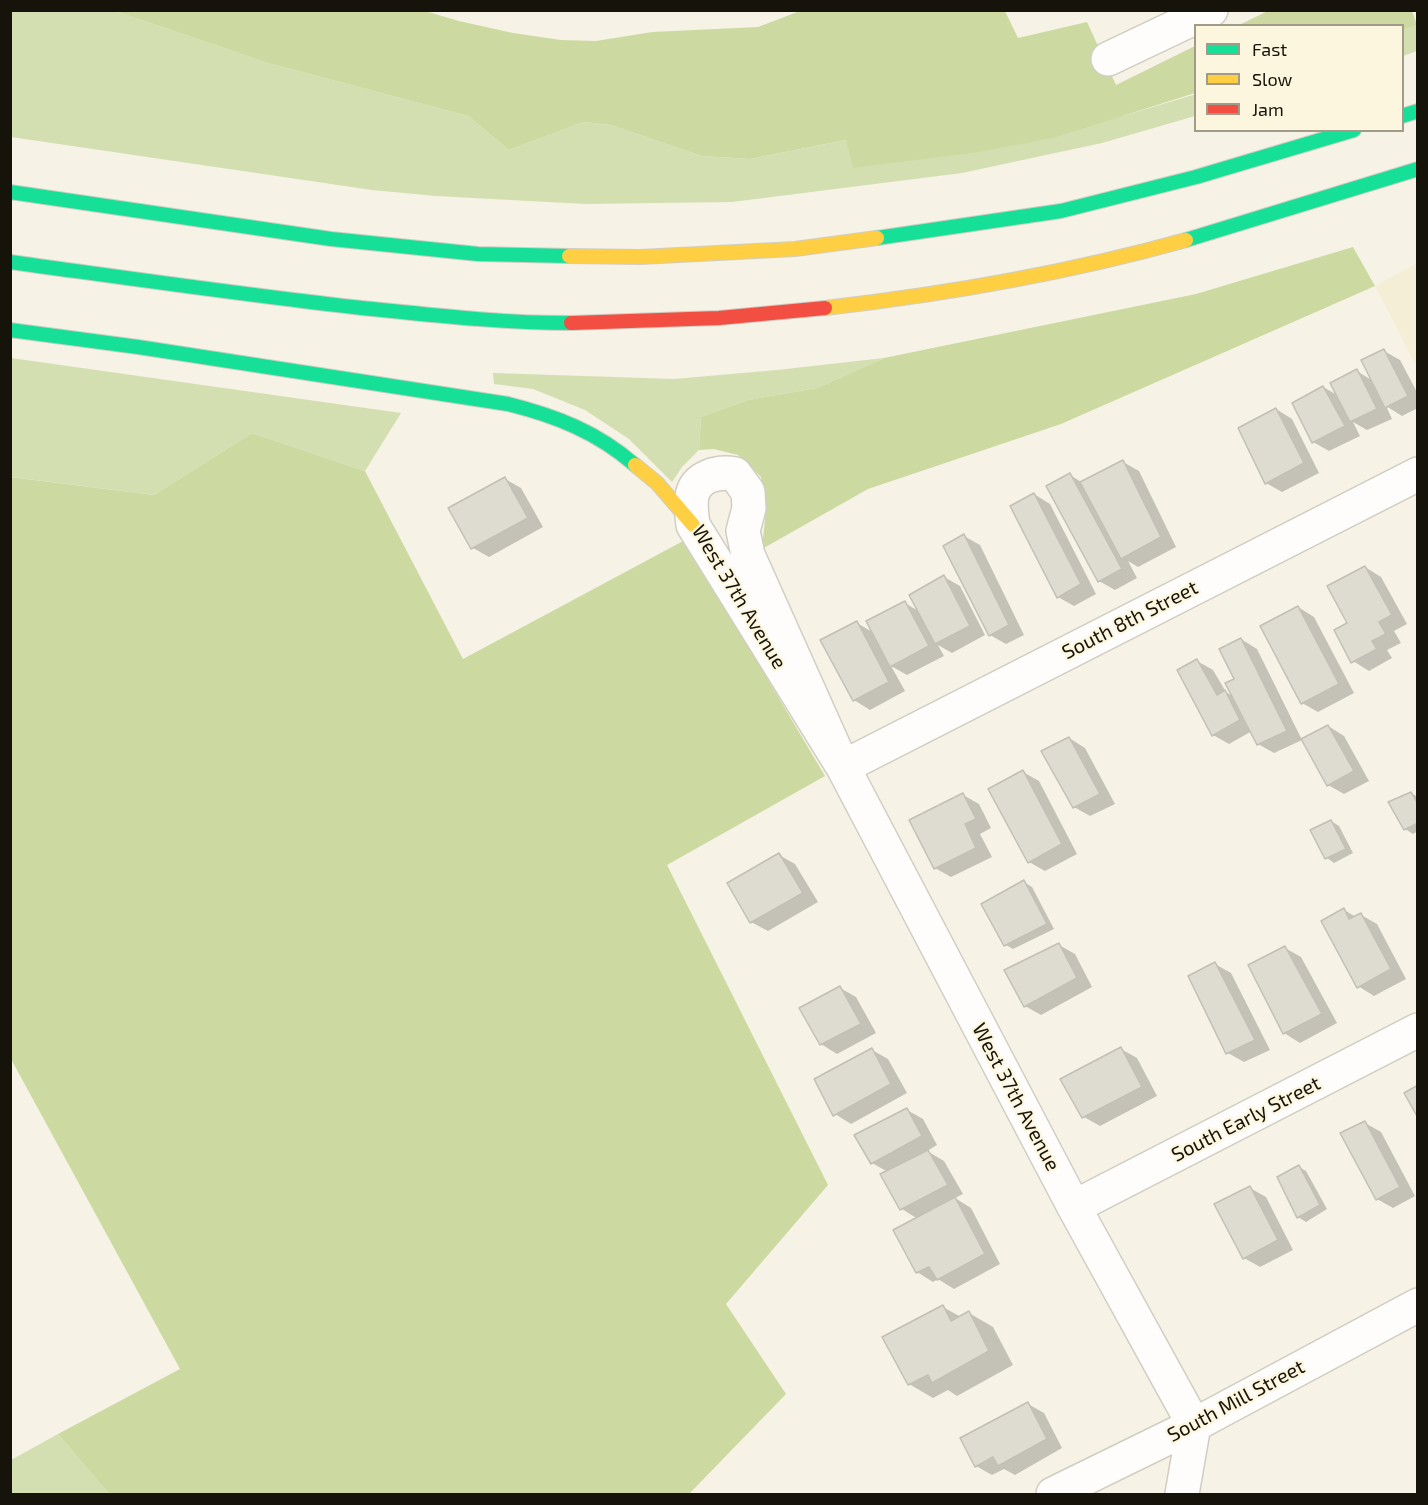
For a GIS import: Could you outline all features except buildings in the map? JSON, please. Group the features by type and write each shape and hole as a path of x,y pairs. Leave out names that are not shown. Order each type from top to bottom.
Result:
{"highway":[{"path":"10,192 331,239 478,254 640,257 795,249 1061,211 1196,177 1347,132"},
{"path":"10,262 273,298 443,317 572,323 756,316 878,301 1049,272 1150,250 1258,220 1411,171"},
{"path":"10,330 496,402 548,414 586,432 624,455 657,483 693,525"}],"street":[{"path":"1108,59 1211,10"},
{"name":"West 37th Avenue","path":"843,767 693,525 692,497 696,485 709,476 722,472 735,474 748,492 749,508 743,531 748,555 843,767 1074,1207 1194,1425"},
{"name":"South 8th Street","path":"843,767 1418,474"},
{"name":"South Early Street","path":"1074,1207 1418,1030"},
{"name":"South Mill Street","path":"1053,1494 1194,1425 1418,1305"},
{"path":"1182,1494 1194,1425"}],"shaded area":[{"path":"1417,263 1417,367 1375,286"}],"green space":[{"path":"11,10 115,11 268,63 468,116 509,150 583,122 611,125 702,156 750,159 847,140 853,167 1126,115 1194,95 1194,116 1102,143 962,173 732,202 585,204 436,196 372,190 11,137"},
{"path":"1270,10 1412,11 1417,25 1404,30 1404,24 1241,24"},
{"path":"115,11 425,11 513,33 561,40 596,41 652,32 758,27 800,11 1005,11 1018,38 1087,22 1116,85 1194,46 1194,93 1053,138 973,153 853,168 846,140 750,159 702,156 611,125 583,122 509,150 468,116 268,63"},
{"path":"1417,25 1417,51 1404,56 1404,30"},
{"path":"1353,247 1375,286 1061,424 868,489 762,549 766,509 761,477 738,455 714,449 699,450 701,417 748,400 817,388 884,358 1196,294"},
{"path":"11,358 401,413 365,471 252,433 154,495 11,477"},
{"path":"884,358 817,388 748,400 701,417 699,450 682,467 672,482 629,439 585,410 533,389 494,384 493,373 674,379"},
{"path":"252,433 365,471 463,659 685,540 825,776 667,865 828,1185 726,1304 786,1394 689,1494 109,1494 58,1434 180,1369 11,1059 10,477 154,495"},
{"path":"58,1434 109,1494 11,1494 11,1460"}],"traffic: fast":[{"path":"1404,115 1418,111"},
{"path":"877,238 1061,211 1196,177 1347,132"},
{"path":"1186,240 1418,169"},
{"path":"10,192 331,239 478,254 569,256"},
{"path":"10,262 362,308 493,320 571,323"},
{"path":"10,330 138,347 508,404 543,414 591,434 635,465"}],"traffic: slow":[{"path":"569,256 640,257 795,249 877,238"},
{"path":"825,308 1007,281 1097,263 1186,240"},
{"path":"635,465 657,483 693,525"}],"traffic: jam":[{"path":"571,323 719,318 825,308"}]}
